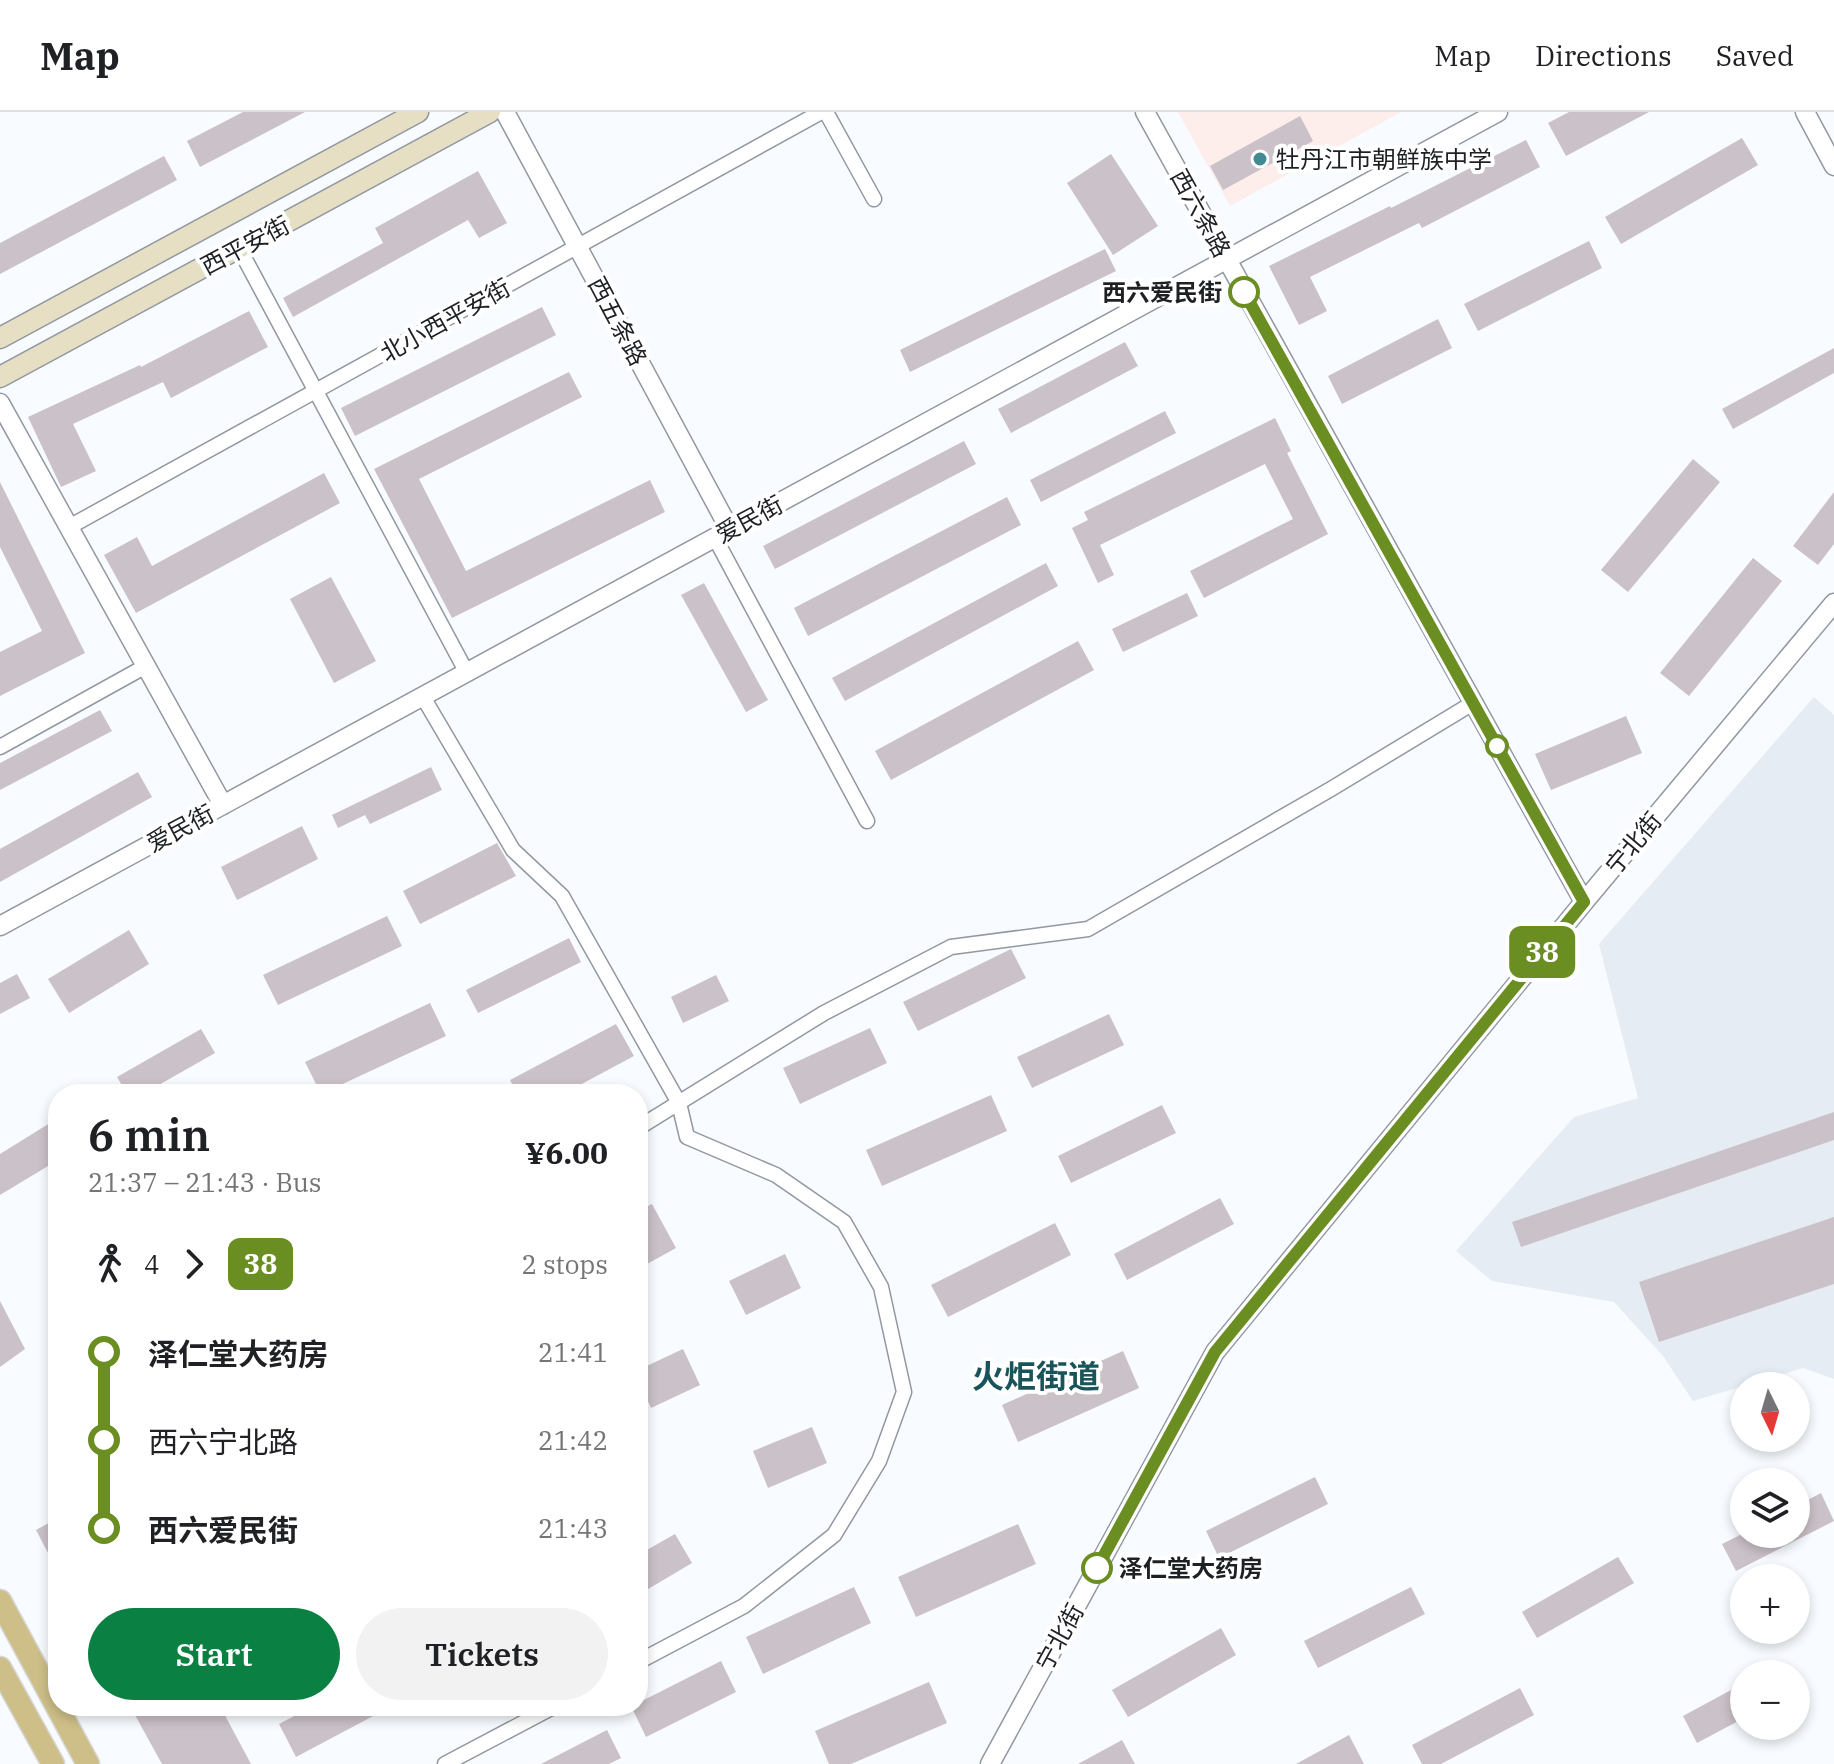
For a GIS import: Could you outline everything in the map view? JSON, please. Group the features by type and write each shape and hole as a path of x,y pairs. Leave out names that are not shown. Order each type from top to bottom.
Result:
{"main road":[{"name":"西平安街","path":"0,338 418,112"},
{"name":"西平安街","path":"0,377 490,112"},
{"path":"0,1601 48,1690"},
{"path":"0,1668 53,1764"},
{"path":"62,1716 88,1764"}],"street":[{"name":"西五条路","path":"505,112 723,534"},
{"path":"824,112 874,199"},
{"name":"北小西平安街","path":"69,527 824,112"},
{"name":"西六条路","path":"1145,112 1584,902"},
{"name":"爱民街","path":"0,926 1498,112"},
{"path":"1805,112 1834,166"},
{"path":"239,248 467,673"},
{"path":"0,403 223,805"},
{"path":"723,534 867,821"},
{"name":"宁北街","path":"990,1764 1215,1352 1834,603"},
{"path":"0,747 146,666"},
{"path":"423,697 513,850 562,896 679,1103 687,1137 776,1175 844,1222 881,1287 904,1392 879,1461 834,1535 744,1606 648,1657"},
{"path":"648,1122 824,1013 951,947 1088,929 1473,703"},
{"path":"445,1764 536,1716"}],"shaded area":[{"name":"牡丹江市朝鲜族中学","path":"1178,112 1401,112 1230,206"},
{"path":"1814,697 1834,715 1834,1379 1803,1368 1790,1372 1730,1372 1730,1390 1693,1401 1663,1356 1614,1302 1492,1281 1456,1251 1574,1117 1638,1098 1599,944"}],"building":[{"path":"243,112 305,112 200,167 187,141"},
{"path":"1569,112 1649,112 1566,156 1548,123"},
{"path":"1300,116 1313,141 1223,190 1210,166"},
{"path":"1742,138 1758,165 1621,244 1605,217"},
{"path":"1526,140 1540,167 1422,228 1419,223 1310,277 1327,311 1299,325 1269,266"},
{"path":"1111,154 1158,226 1113,255 1067,183"},
{"path":"164,156 177,180 0,274 0,243"},
{"path":"478,171 507,223 479,238 468,220 293,317 283,298 383,243 375,228"},
{"path":"1589,241 1602,268 1478,331 1464,304"},
{"path":"1105,249 1116,271 910,372 900,350"},
{"path":"542,307 556,335 355,436 341,408"},
{"path":"249,311 268,347 171,398 163,382 73,424 96,471 61,487 28,417 141,367"},
{"path":"1438,319 1452,348 1342,404 1328,376"},
{"path":"1125,342 1138,366 1011,433 998,409"},
{"path":"1834,348 1834,373 1733,429 1722,409"},
{"path":"569,372 582,397 419,479 466,571 650,480 665,512 452,618 374,469"},
{"path":"1165,411 1176,433 1041,502 1030,480"},
{"path":"1275,418 1291,451 1287,453 1328,534 1204,598 1190,571 1293,519 1265,464 1100,545 1114,575 1098,583 1072,528 1088,520 1084,512"},
{"path":"964,441 976,464 775,569 763,546"},
{"path":"1693,459 1720,482 1628,592 1601,570"},
{"path":"324,473 340,503 136,613 104,555 137,537 152,566"},
{"path":"0,482 85,653 0,696 0,652 42,631 0,547"},
{"path":"1834,492 1834,544 1818,565 1793,546"},
{"path":"1007,497 1021,525 808,636 794,608"},
{"path":"1753,558 1782,581 1689,696 1660,673"},
{"path":"1046,563 1058,586 845,701 832,678"},
{"path":"331,577 376,661 334,683 290,599"},
{"path":"704,583 768,700 746,712 681,595"},
{"path":"1187,593 1198,616 1123,652 1112,629"},
{"path":"1078,641 1094,670 891,780 875,751"},
{"path":"100,710 112,731 0,790 0,763"},
{"path":"1626,716 1642,753 1551,790 1535,754"},
{"path":"431,767 442,790 370,824 365,815 338,828 332,815"},
{"path":"138,772 152,797 0,882 0,849"},
{"path":"302,826 318,859 237,900 221,867"},
{"path":"497,843 516,876 420,924 403,891"},
{"path":"387,916 402,946 278,1005 263,975"},
{"path":"129,930 149,964 69,1013 48,979"},
{"path":"569,938 581,962 478,1013 466,990"},
{"path":"1011,949 1026,978 918,1031 903,1002"},
{"path":"17,974 30,998 0,1014 0,983"},
{"path":"716,975 729,1001 683,1023 671,997"},
{"path":"430,1003 446,1036 343,1084 316,1084 305,1062"},
{"path":"1109,1014 1124,1045 1032,1088 1017,1057"},
{"path":"616,1024 634,1056 582,1084 512,1084 510,1080"},
{"path":"870,1028 887,1063 800,1104 783,1068"},
{"path":"201,1029 215,1053 161,1084 121,1084 117,1077"},
{"path":"991,1095 1007,1131 882,1186 866,1150"},
{"path":"1162,1105 1176,1133 1071,1183 1058,1156"},
{"path":"1834,1112 1834,1140 1521,1247 1512,1222"},
{"path":"48,1124 48,1166 0,1195 0,1154"},
{"path":"1220,1198 1234,1224 1127,1280 1114,1254"},
{"path":"652,1204 676,1248 648,1263 648,1206"},
{"path":"1834,1217 1834,1284 1659,1342 1639,1282"},
{"path":"1055,1223 1071,1255 948,1317 931,1285"},
{"path":"785,1254 801,1288 746,1315 729,1281"},
{"path":"0,1301 25,1349 0,1367"},
{"path":"683,1349 700,1385 651,1408 648,1401 648,1365"},
{"path":"1123,1351 1139,1388 1018,1442 1002,1405"},
{"path":"812,1427 827,1463 768,1488 753,1451"},
{"path":"1315,1477 1328,1504 1219,1558 1206,1531"},
{"path":"1821,1493 1834,1521 1810,1533 1810,1499"},
{"path":"48,1523 48,1553 36,1530"},
{"path":"1018,1524 1036,1564 916,1617 898,1577"},
{"path":"675,1534 692,1563 648,1589 648,1549"},
{"path":"1730,1540 1730,1548 1781,1548 1750,1564 1732,1564 1722,1544"},
{"path":"1618,1557 1634,1583 1537,1638 1522,1612"},
{"path":"854,1587 871,1623 763,1674 746,1637"},
{"path":"1411,1587 1425,1614 1318,1668 1304,1641"},
{"path":"1221,1628 1236,1655 1128,1717 1112,1690"},
{"path":"721,1661 736,1692 646,1737 636,1716 648,1716 648,1698"},
{"path":"929,1682 947,1723 851,1764 829,1764 815,1731"},
{"path":"1520,1688 1534,1715 1441,1764 1422,1764 1412,1745"},
{"path":"1730,1691 1730,1725 1697,1743 1683,1716"},
{"path":"136,1716 225,1716 251,1764 162,1764"},
{"path":"294,1716 373,1716 296,1757 279,1724"},
{"path":"607,1730 621,1758 609,1764 541,1764"},
{"path":"1349,1735 1364,1764 1296,1764"},
{"path":"1122,1740 1135,1764 1078,1764"}],"bus line":[{"name":"38","path":"1097,1568 1215,1352 1584,902 1244,292"}],"place":[{"name":"牡丹江市朝鲜族中学","path":"1260,159"},
{"name":"西六爱民街","path":"1244,292"},
{"name":"泽仁堂大药房","path":"1097,1568"}],"district":[{"name":"火炬街道","path":"1036,1376"}]}
